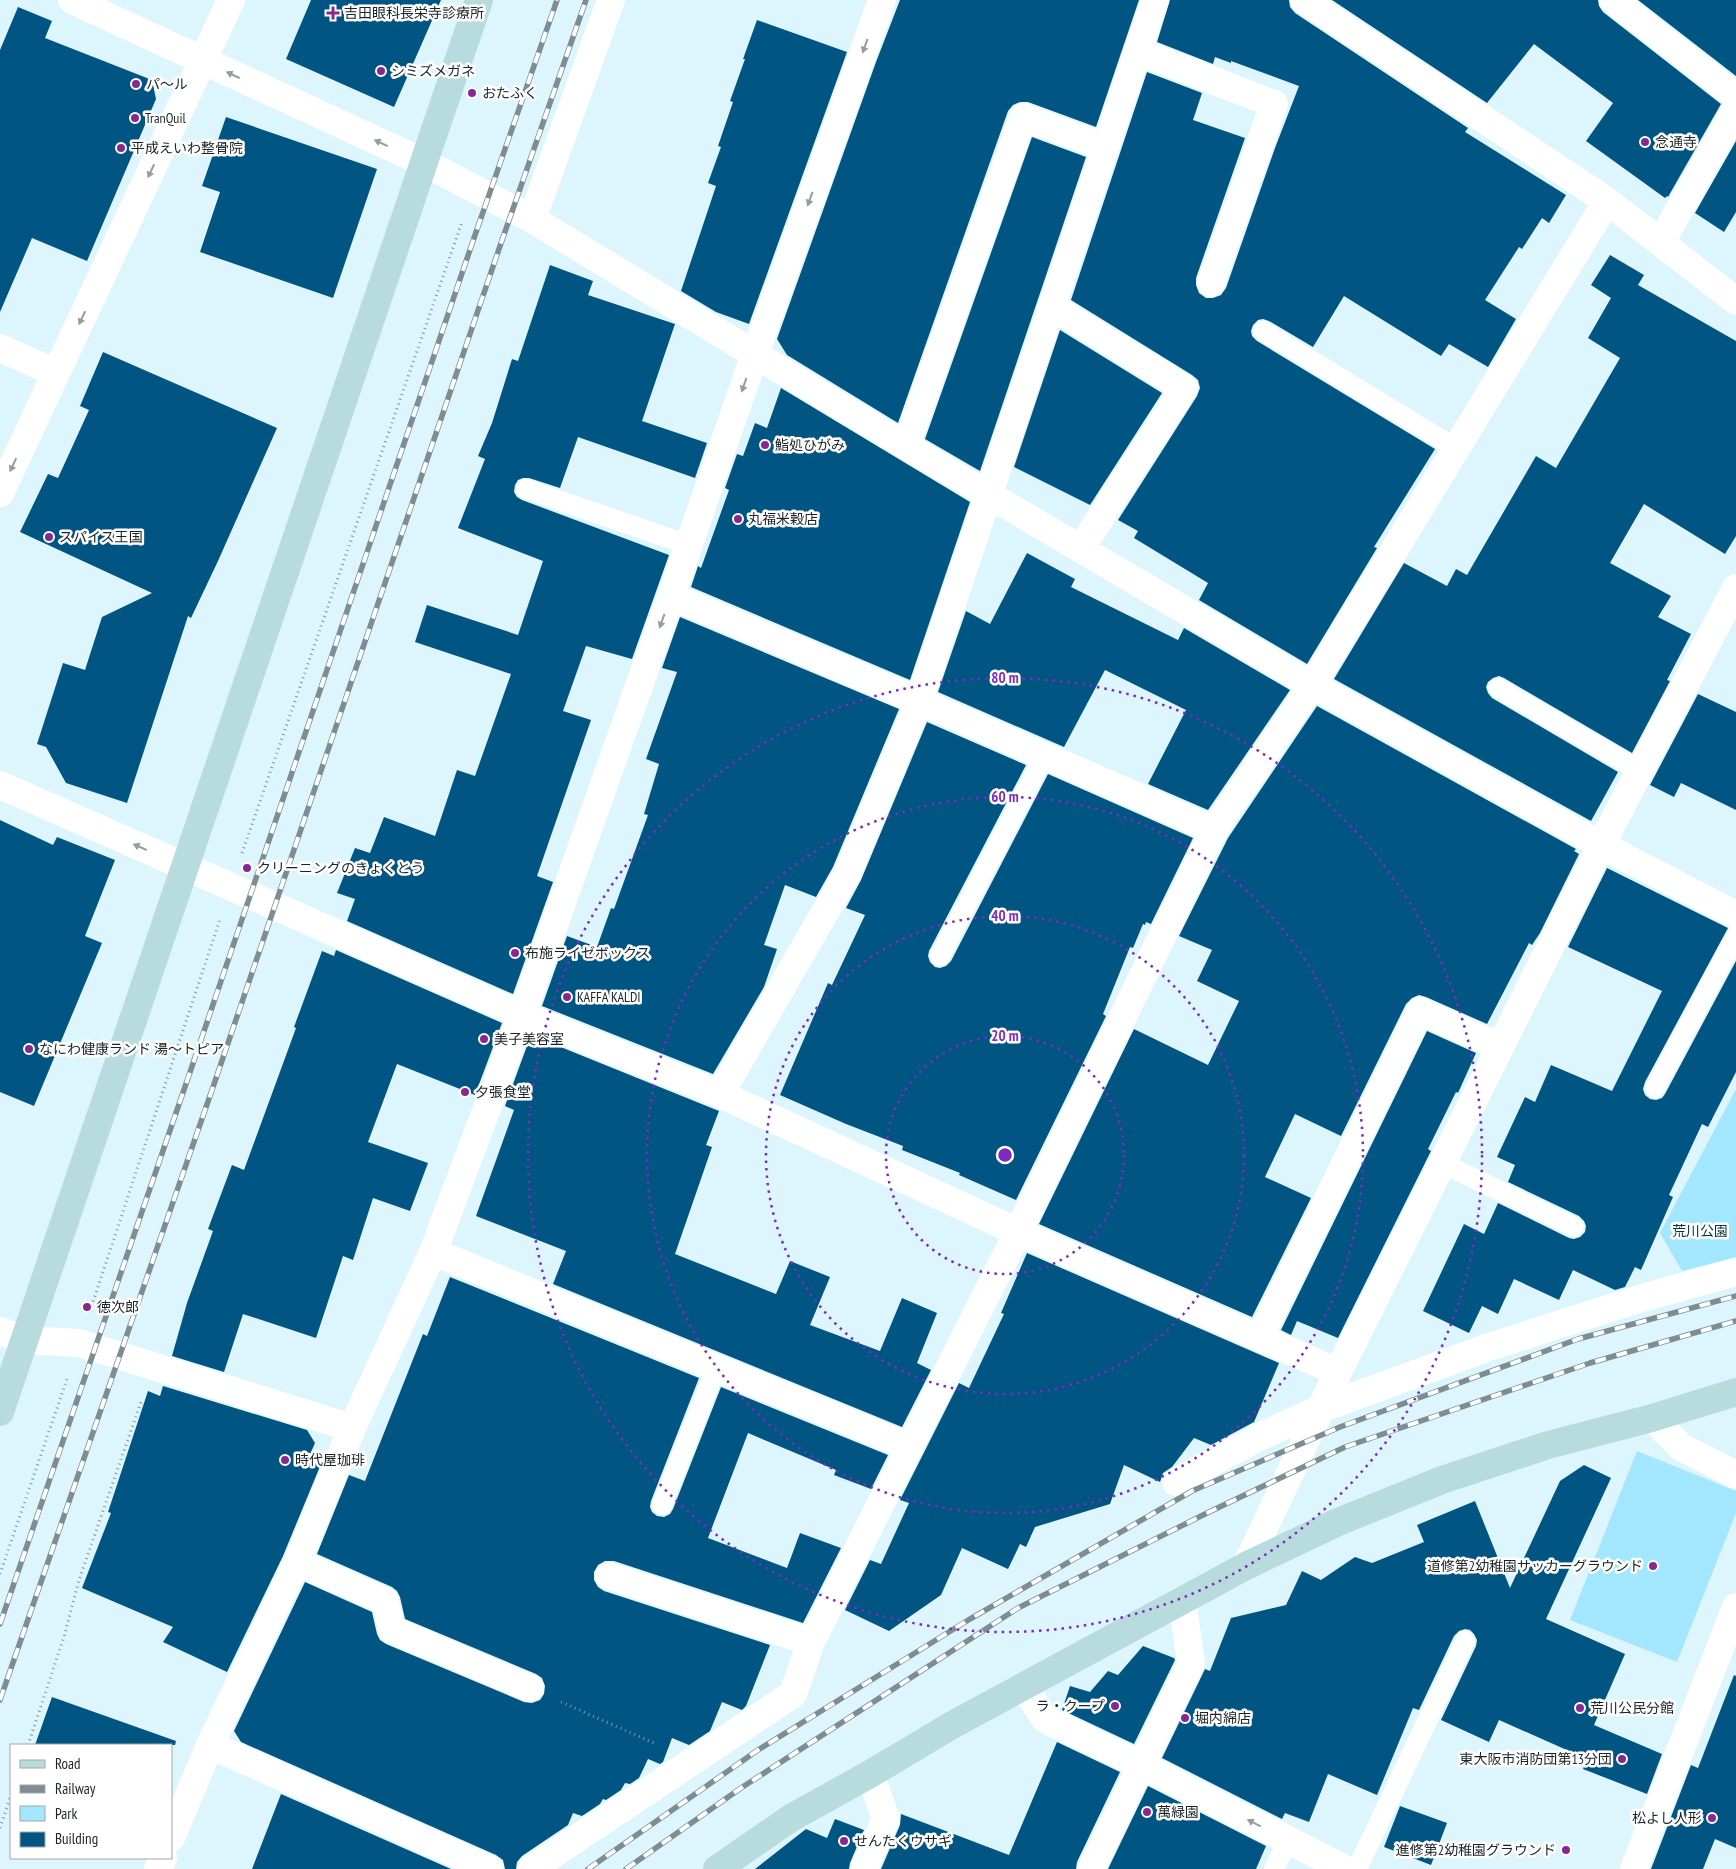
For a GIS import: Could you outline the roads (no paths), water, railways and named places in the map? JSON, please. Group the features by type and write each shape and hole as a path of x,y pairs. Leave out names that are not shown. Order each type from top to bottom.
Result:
{"street":[{"path":"72,0 425,163 532,219 906,446 1312,685 1601,844 1736,915"},
{"path":"0,493 231,0"},
{"path":"0,1412 12,1335 185,867 479,0"},
{"path":"532,219 611,0"},
{"path":"172,1836 210,1745 297,1562 352,1428 434,1252 522,1015 882,0"},
{"path":"720,1094 847,874 918,701 1155,0"},
{"path":"1304,0 1607,201 1736,301"},
{"path":"1613,0 1736,96"},
{"path":"1137,51 1274,104 1211,283"},
{"path":"1661,242 1736,109"},
{"path":"906,446 1023,117 1105,147"},
{"path":"531,1869 794,1694 810,1642 1018,1232 1214,830 1312,685 1607,201"},
{"path":"1051,306 1184,388 1081,548"},
{"path":"0,348 56,373"},
{"path":"1246,1566 1338,1372 1601,844 1736,588"},
{"path":"671,596 1214,830"},
{"path":"0,785 522,1015 720,1094 1018,1232 1338,1372"},
{"path":"1260,1338 1420,1011 1500,1047"},
{"path":"434,1252 910,1447"},
{"path":"1176,1482 1257,1438 1320,1410 1488,1347 1642,1298 1736,1272"},
{"path":"12,1335 79,1343 352,1428"},
{"path":"717,1869 791,1818 954,1724 1246,1566 1338,1522 1442,1480 1548,1444 1652,1418 1736,1392"},
{"path":"1652,1418 1681,1447 1736,1475"},
{"path":"297,1562 385,1601 392,1630 530,1688"},
{"path":"608,1576 810,1642"},
{"path":"1091,1869 1191,1663 1182,1600"},
{"path":"1634,1869 1736,1607"},
{"path":"1024,1687 1045,1719 1141,1765 1345,1869"},
{"path":"210,1745 490,1869"},
{"path":"864,1869 886,1819 870,1774"}],"lane":[{"path":"1263,331 1457,449"},
{"path":"526,489 689,545"},
{"path":"1498,688 1640,771"},
{"path":"940,956 1044,756"},
{"path":"1655,1088 1736,936"},
{"path":"1442,1163 1574,1228"},
{"path":"662,1505 716,1368"},
{"path":"1357,1869 1465,1641"},
{"path":"1274,1869 1288,1840"}],"railway":[{"path":"0,1624 557,0"},
{"path":"0,1700 212,1090 500,246 586,0"},
{"path":"588,1869 758,1750 970,1619 1192,1491 1340,1427 1578,1339 1736,1296"},
{"path":"626,1869 741,1788 1018,1608 1207,1513 1345,1447 1590,1363 1736,1321"}],"place":[{"name":"吉田眼科長栄寺診療所","path":"333,13"},
{"name":"シミズメガネ","path":"381,71"},
{"name":"パ〜ル","path":"136,84"},
{"name":"おたふく","path":"472,93"},
{"name":"TranQuil","path":"135,118"},
{"name":"念通寺","path":"1645,142"},
{"name":"平成えいわ整骨院","path":"121,148"},
{"name":"鮨処ひがみ","path":"765,445"},
{"name":"丸福米穀店","path":"738,519"},
{"name":"スパイス王国","path":"49,537"},
{"name":"クリーニングのきょくとう","path":"247,868"},
{"name":"布施ライゼボックス","path":"515,953"},
{"name":"KAFFA KALDI","path":"567,997"},
{"name":"美子美容室","path":"484,1039"},
{"name":"なにわ健康ランド 湯～トピア","path":"29,1049"},
{"name":"夕張食堂","path":"465,1092"},
{"name":"徳次郎","path":"87,1307"},
{"name":"時代屋珈琲","path":"285,1460"},
{"name":"道修第2幼稚園サッカーグラウンド","path":"1653,1566"},
{"name":"ラ・クープ","path":"1115,1706"},
{"name":"荒川公民分館","path":"1580,1708"},
{"name":"堀内綿店","path":"1185,1718"},
{"name":"東大阪市消防団第13分団","path":"1622,1759"},
{"name":"萬緑園","path":"1147,1812"},
{"name":"松よし人形","path":"1712,1818"},
{"name":"せんたくウサギ","path":"844,1841"},
{"name":"進修第2幼稚園グラウンド","path":"1566,1850"}],"park label":[{"name":"荒川公園","path":"1700,1231"}]}
